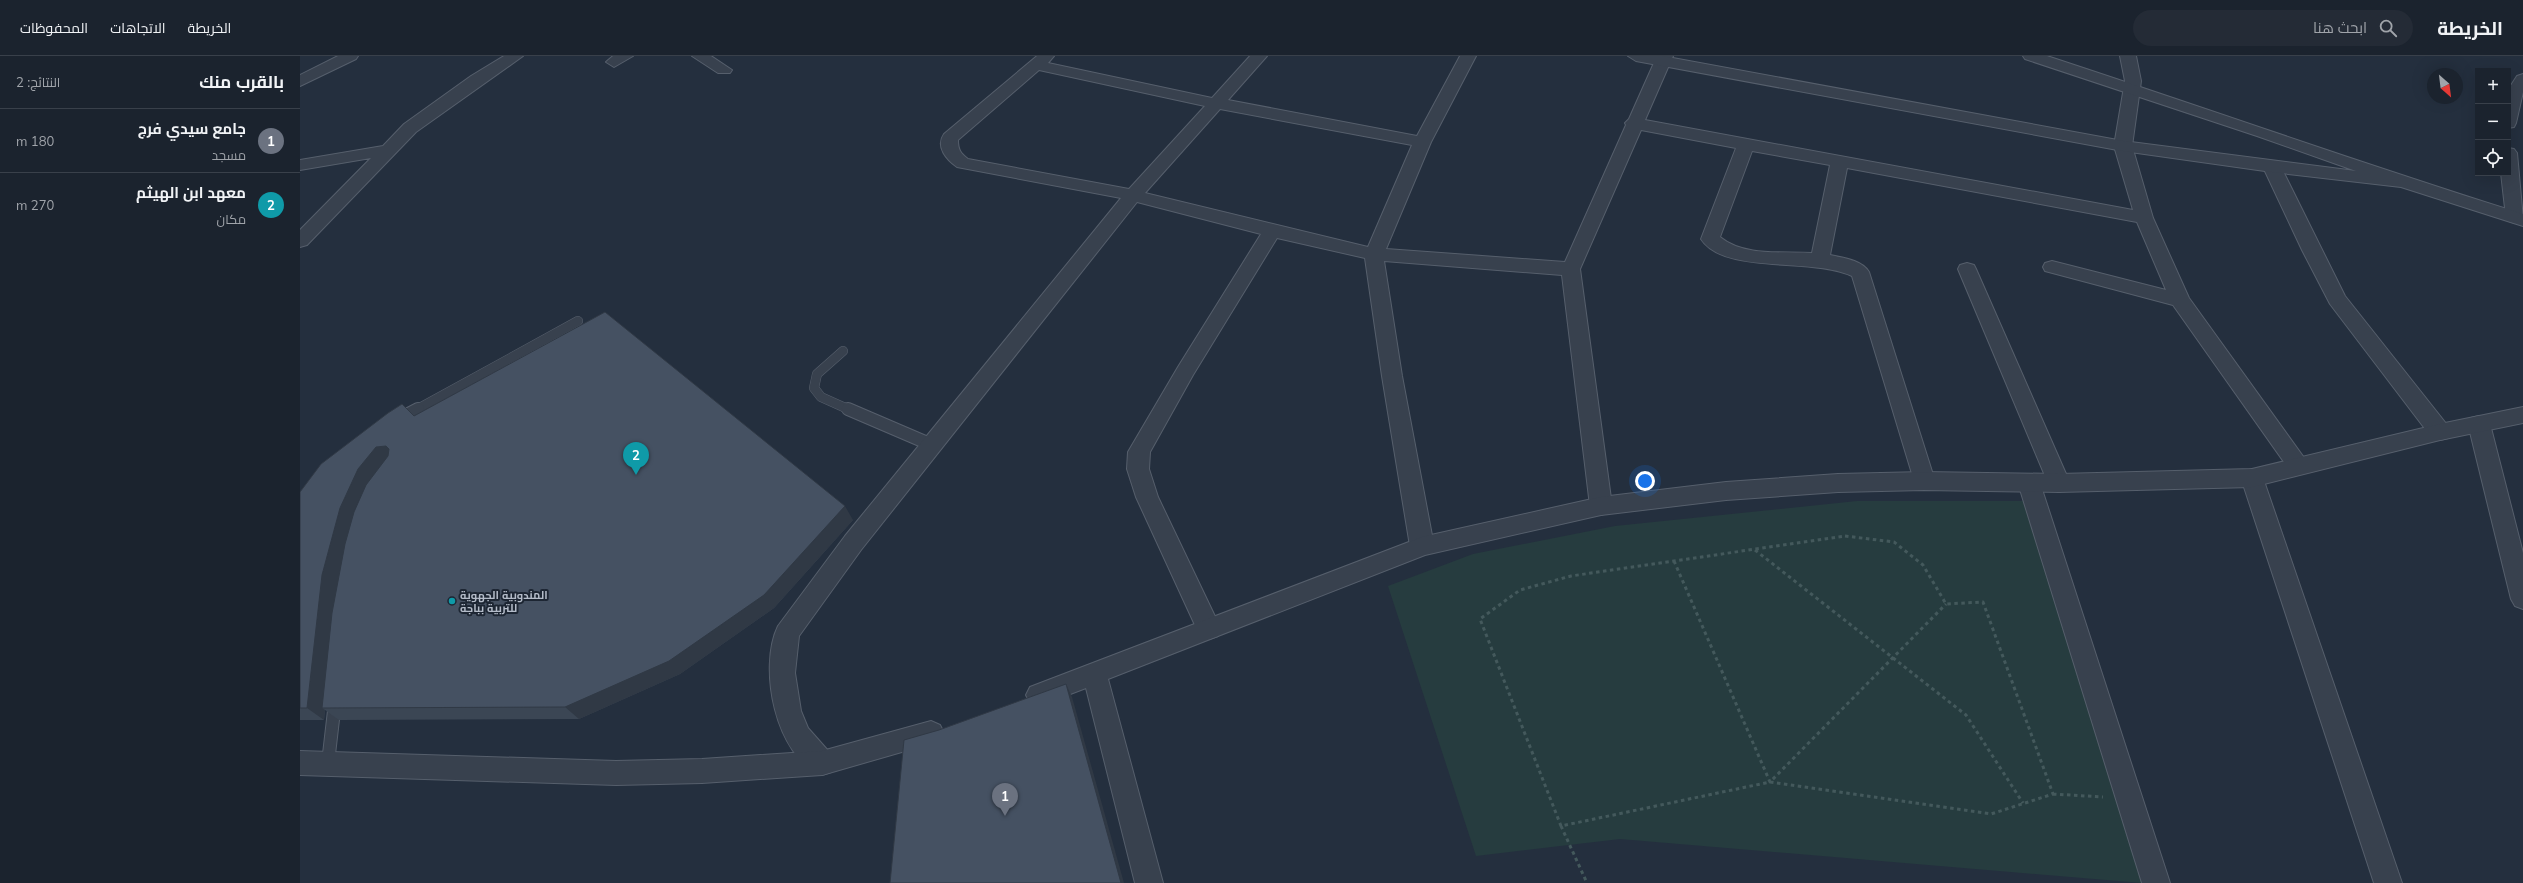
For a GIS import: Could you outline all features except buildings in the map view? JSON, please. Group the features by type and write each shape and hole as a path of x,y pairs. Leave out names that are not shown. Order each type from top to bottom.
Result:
{"street":[{"path":"300,81 350,56"},
{"path":"300,241 425,114 515,56"},
{"path":"700,56 724,70"},
{"path":"822,763 798,736 788,711 782,673 787,633 822,582 1133,195 1259,56"},
{"path":"1422,546 1392,376 1374,254 1422,142 1468,56"},
{"path":"1636,56 1664,58 2123,146 2272,167 2403,182"},
{"path":"2031,56 2131,88 2403,182 2519,218 2511,171"},
{"path":"2128,56 2133,81 2123,146 2144,218 2180,300 2299,466"},
{"path":"1601,506 1571,269 1633,123 1664,58"},
{"path":"1422,142 1215,103 1042,60 950,138 948,148 952,156 963,163 1133,195 1272,231 1374,254 1571,269"},
{"path":"2511,104 2517,86 2523,79"},
{"path":"1633,123 2144,218"},
{"path":"1746,145 1710,239 1726,251 1756,256 1820,260 1846,265 1860,272 1863,277 1924,481"},
{"path":"300,165 388,150"},
{"path":"1820,260 1840,161"},
{"path":"2272,167 2311,250 2337,299 2440,432"},
{"path":"1208,629 1147,497 1138,469 1139,452 1185,372 1272,231"},
{"path":"2052,267 2180,300"},
{"path":"1968,268 2059,483"},
{"path":"1020,702 1095,676 1208,629 1422,546 1601,506 1786,486 1924,481 2059,483 2252,478 2440,432 2523,415"},
{"path":"2479,424 2523,599"},
{"path":"2252,478 2388,883"},
{"path":"2029,483 2130,794 2156,883"},
{"path":"1095,676 1149,883"},
{"path":"300,763 616,773 702,771 822,763 900,743 954,726"}],"lane":[{"path":"390,425 408,412 578,321"},
{"path":"844,351 817,374 814,388 821,397 932,445"},
{"path":"328,763 336,686"}],"path":[{"path":"1587,883 1561,826 1480,619 1520,590 1571,576 1845,536 1894,542 1923,565 1946,604"},
{"path":"1755,549 1966,715 2023,803"},
{"path":"1674,561 1770,782"},
{"path":"1770,782 1946,604 1983,602 2053,794"},
{"path":"1561,826 1770,782 1991,814 2053,794 2119,798 2130,794"}],"green space":[{"path":"1857,501 2023,501 2119,798 2142,883 1620,839 1476,856 1388,586 1473,554 1615,526"}],"place":[{"name":"معهد ابن الهيثم","path":"636,475"},
{"name":"المندوبية الجهوية للتربية بباجة","path":"452,601"},
{"name":"جامع سيدي فرج","path":"1005,816"}]}
